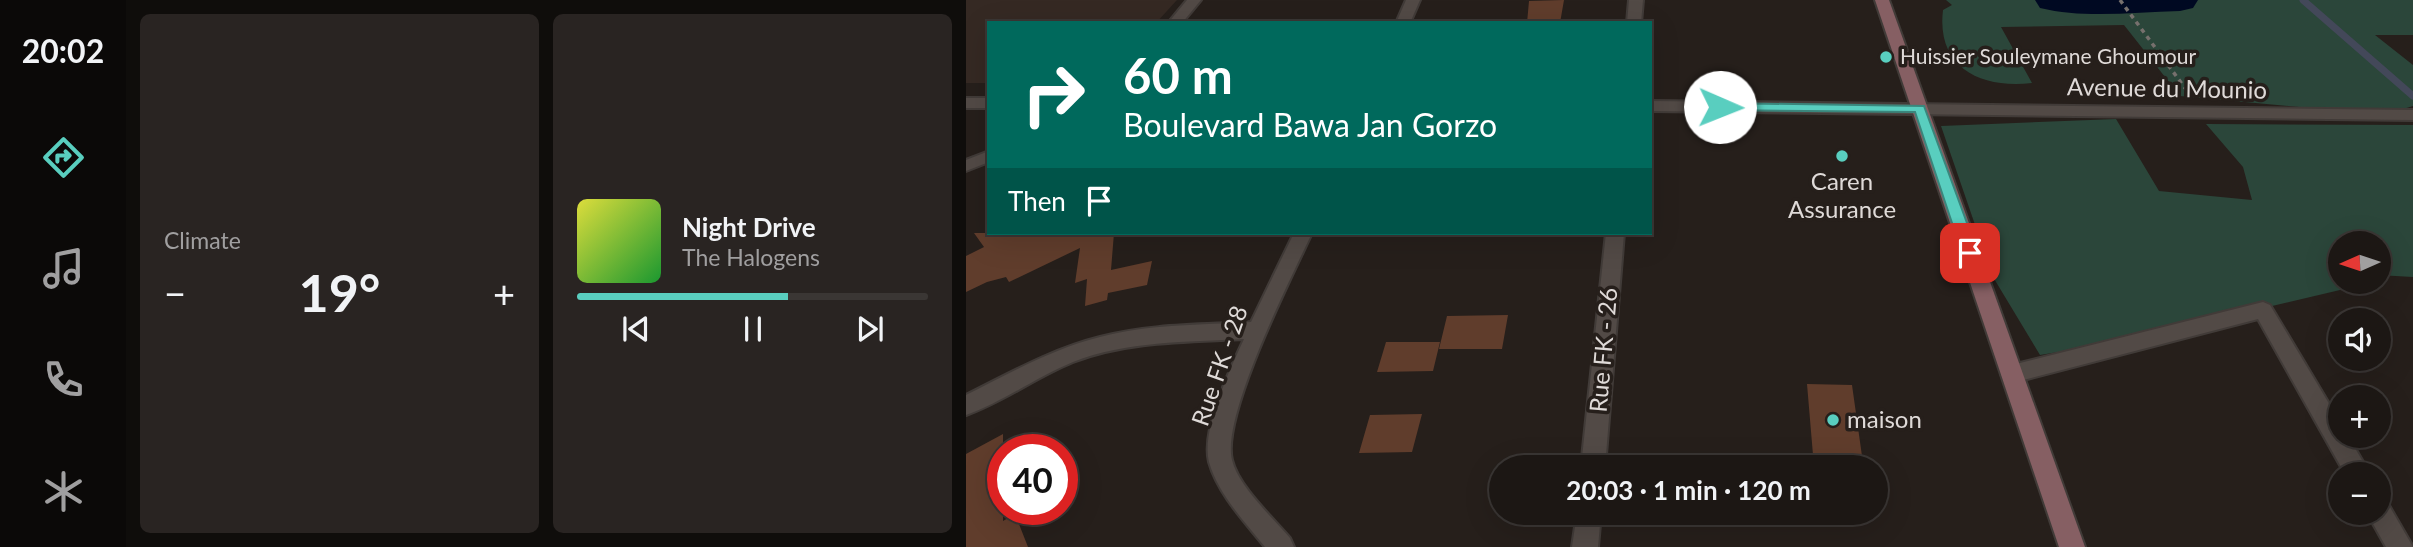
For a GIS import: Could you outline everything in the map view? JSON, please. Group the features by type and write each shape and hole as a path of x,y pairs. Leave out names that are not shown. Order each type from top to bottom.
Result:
{"main road":[{"path":"1882,0 2072,547"}],"street":[{"path":"1177,21 1194,0"},
{"path":"1404,21 1413,0"},
{"path":"1634,21 1636,0"},
{"path":"966,103 987,103"},
{"path":"1652,106 1920,108"},
{"name":"Avenue du Mounio","path":"1920,108 2413,115"},
{"path":"966,166 987,157"},
{"name":"Rue FK - 28","path":"1281,547 1238,492 1219,457 1223,422 1257,330 1302,235"},
{"name":"Rue FK - 26","path":"1594,455 1615,235"},
{"path":"2012,374 2263,310 2351,462"},
{"path":"966,407 1033,371 1081,350 1127,339 1257,330"},
{"path":"1585,547 1587,525"},
{"path":"2387,525 2400,547"}],"path":[{"path":"2120,0 2202,112"}],"shaded area":[{"path":"966,0 1177,0 1158,21 987,21 987,83 966,83"}],"green space":[{"path":"1946,0 2413,0 2413,35 2375,35 2413,65 2413,106 2384,115 2180,96 2124,25 2001,27 2032,83 1996,82 1980,78 1966,70 1955,60 1947,47 1943,30 1943,10 1952,5"},
{"path":"2116,119 2159,191 2252,200 2243,167 2206,124 2413,125 2413,277 2391,276 2391,231 2328,231 2328,293 2119,342 2040,355 1993,277 1941,126"}],"building":[{"path":"1564,0 1560,21 1527,21 1529,1"},
{"path":"974,233 1114,235 1111,270 1152,261 1147,285 1108,293 1107,300 1085,306 1087,279 1075,283 1080,248 1009,282 1006,277 966,292 966,256 984,247"},
{"path":"1508,315 1502,349 1439,349 1447,316"},
{"path":"1386,342 1440,342 1433,371 1377,372"},
{"name":"maison","path":"1807,384 1852,385 1862,455 1813,455"},
{"path":"1422,414 1412,452 1359,453 1370,415"},
{"path":"987,443 987,525 1019,525 1028,547 966,547 966,454"}],"waterway":[{"path":"2053,0 2095,3 2180,0"},
{"path":"2303,0 2413,96"}],"place":[{"name":"Huissier Souleymane Ghoumour","path":"1886,57"},
{"name":"Caren Assurance","path":"1842,156"},
{"name":"maison","path":"1833,420"}],"route":[{"path":"1720,107 1920,108 1970,253"}]}
